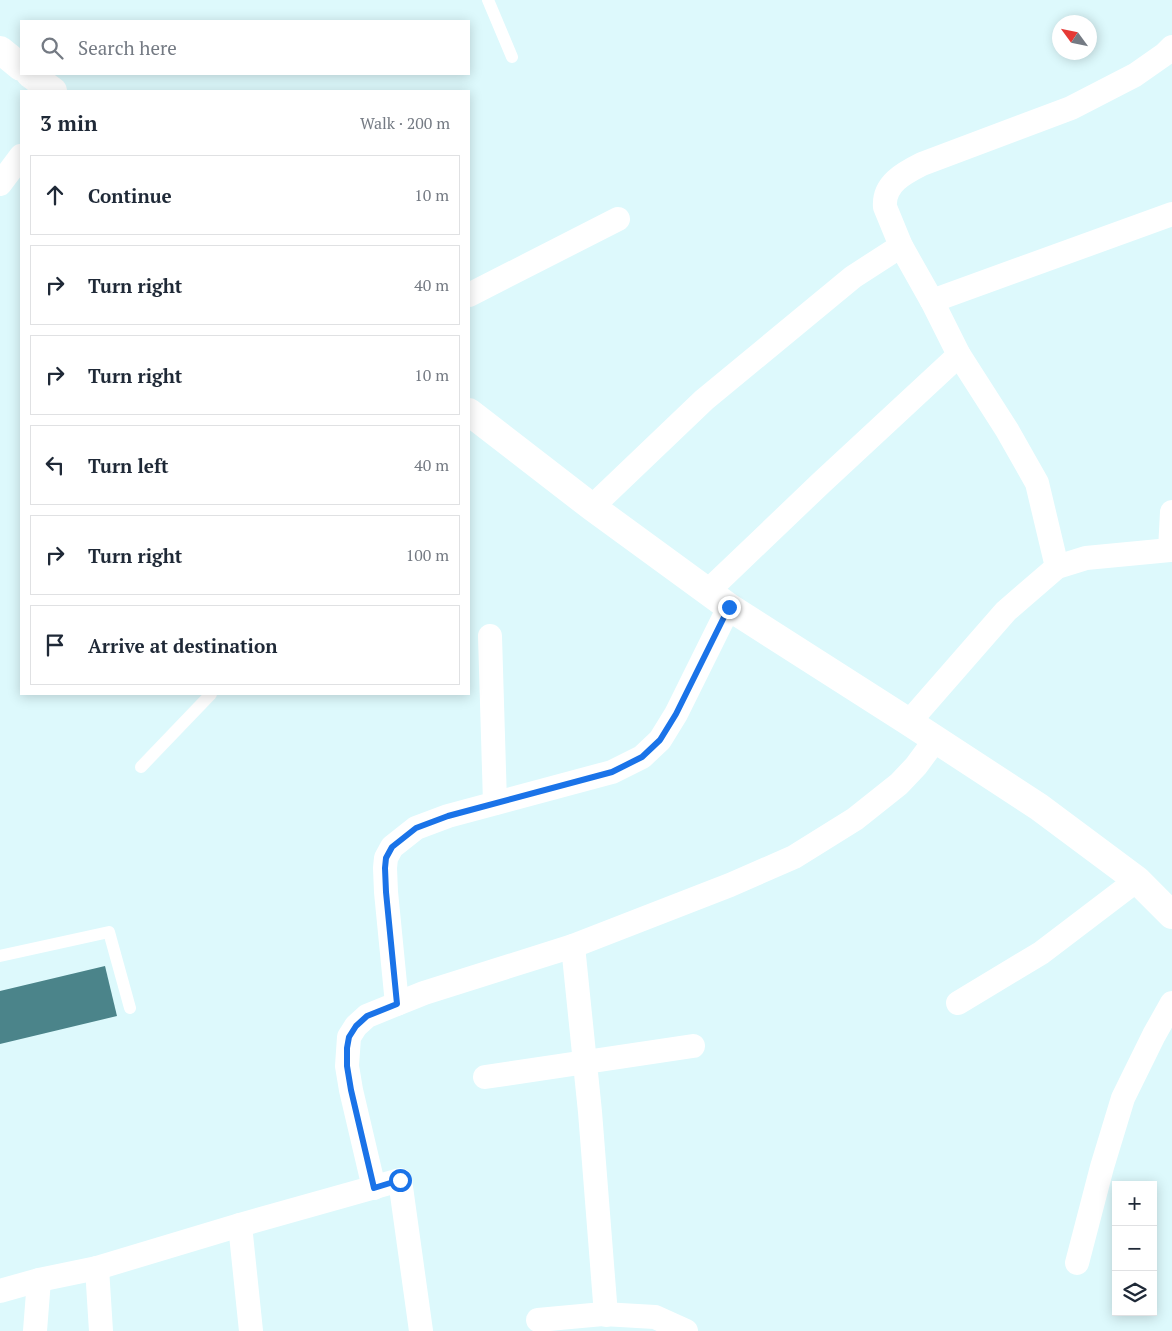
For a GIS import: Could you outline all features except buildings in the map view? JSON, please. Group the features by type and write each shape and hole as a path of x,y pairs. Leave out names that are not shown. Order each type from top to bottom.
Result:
{"street":[{"path":"1057,567 1037,483 1007,430 959,355 932,301 901,246 885,207 885,202 888,190 904,173 943,155 1071,108 1135,75 1172,47"},
{"path":"0,50 20,66"},
{"path":"31,75 52,90"},
{"path":"0,184 20,157"},
{"path":"932,301 1172,214"},
{"path":"470,294 618,219"},
{"path":"592,507 704,400 852,277 901,246"},
{"path":"708,591 959,355"},
{"path":"471,417 729,607 1039,807 1137,880 1172,915"},
{"path":"909,722 1006,611 1057,567 1086,558 1171,550 1172,512"},
{"path":"397,1004 385,868 386,858 392,847 416,828 448,816 612,772 642,757 660,740 676,714 729,607"},
{"path":"490,636 495,803"},
{"path":"374,1188 347,1066 349,1037 356,1026 367,1016 424,993 572,946 730,885 794,857 855,820 899,784 916,766 936,739"},
{"path":"958,1004 1041,953 1137,880"},
{"path":"572,946 590,1112 606,1314"},
{"path":"1077,1263 1102,1167 1123,1098 1172,1003"},
{"path":"485,1077 693,1046"},
{"path":"0,1291 39,1280 97,1268 400,1180 421,1331"},
{"path":"240,1225 252,1331"},
{"path":"97,1268 101,1331"},
{"path":"35,1331 39,1280"},
{"path":"538,1320 606,1314 655,1317 686,1331"}],"lane":[{"path":"488,0 512,57"},
{"path":"141,767 209,695"},
{"path":"0,956 109,932 130,1008"}],"route":[{"path":"400,1180 374,1188 347,1066 349,1037 356,1026 367,1016 397,1004 385,868 386,858 392,847 416,828 448,816 612,772 642,757 660,740 676,714 729,607"}]}
